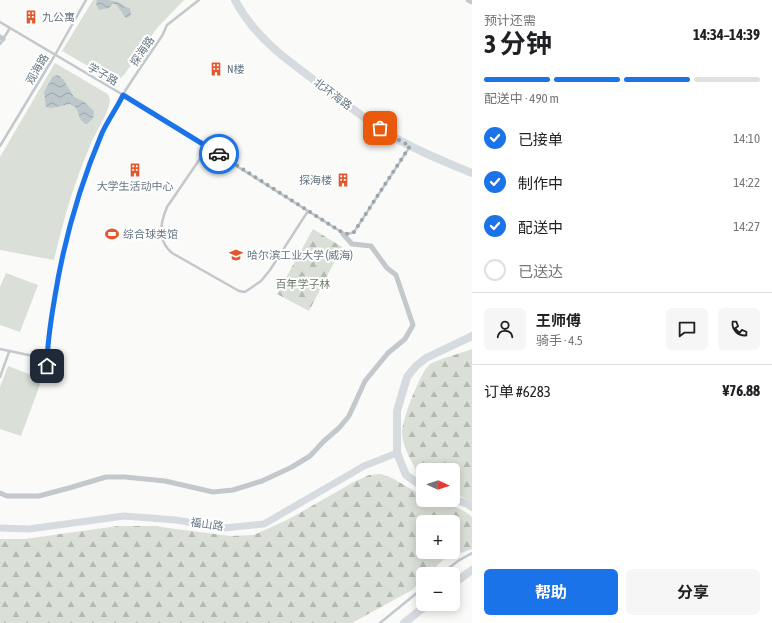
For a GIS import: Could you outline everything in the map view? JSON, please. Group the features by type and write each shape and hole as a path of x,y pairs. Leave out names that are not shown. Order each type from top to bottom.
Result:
{"main road":[{"name":"北环海路","path":"235,0 254,30 280,54 343,102 392,136 410,146 472,173"},
{"path":"416,482 406,475 397,453 397,411 407,377 416,366 426,358 472,336"},
{"name":"福山路","path":"0,528 29,529 124,516 176,520 224,528 264,524 364,466 397,453"},
{"path":"460,501 472,507"},
{"path":"460,579 472,570"},
{"path":"404,623 419,611"}],"street":[{"path":"468,0 472,2"},
{"path":"0,493 7,496 39,496 106,477 125,477 165,481 213,492 232,490 262,481 292,467 310,456 349,416 366,381 388,353 405,339 413,325 396,275 387,268 371,246 352,244 342,234"}],"lane":[{"name":"观海路","path":"0,146 55,55 86,0"},
{"name":"探海路","path":"47,374 47,357 51,319 60,265 70,224 83,182 103,131 123,95 162,36 167,25 199,0"},
{"name":"学子路","path":"0,22 208,147 343,233 348,234 354,232 410,146"},
{"path":"1,40 10,28"},
{"path":"208,147 167,207 162,226 162,242 172,253 239,291 245,292 261,280 270,270 308,211"},
{"path":"0,350 47,357"},
{"path":"0,377 9,352"},
{"path":"450,567 472,553"},
{"path":"380,623 416,594"}],"green space":[{"path":"93,0 184,0 157,28 124,75 117,81 112,80 62,51"},
{"path":"55,63 106,93 109,96 110,101 107,112 92,141 74,188 54,260 0,250 0,157"},
{"name":"百年学子林","path":"313,229 342,247 309,311 277,294"},
{"path":"6,273 38,285 20,332 0,325 0,287"},
{"path":"472,349 472,502 460,496 460,463 416,463 416,470 406,450 403,439 402,434 405,419 421,377 429,365"},
{"path":"8,366 42,379 21,436 0,429 0,387"},
{"path":"381,474 392,478 416,492 416,507 454,507 468,513 472,517 472,549 460,553 460,515 416,515 416,559 444,559 435,567 416,567 416,586 412,590 352,623 0,623 0,539 25,539 118,526 153,526 230,536 254,535 289,519 369,475"}],"water":[{"path":"97,0 120,3 125,7 130,8 131,15 127,18 124,16 116,4 112,4 109,8 99,10 96,4"},
{"path":"58,75 63,79 74,97 83,101 94,111 93,118 87,124 82,121 76,107 70,104 51,108 46,107 44,92 53,76"}],"way so far":[{"path":"219,154 343,233 348,234 354,232 410,146 380,128"}],"place":[{"name":"九公寓","path":"31,17"},
{"name":"N楼","path":"216,69"},
{"name":"大学生活动中心","path":"135,170"},
{"name":"探海楼","path":"343,180"},
{"name":"综合球类馆","path":"112,234"},
{"name":"哈尔滨工业大学 (威海)","path":"236,255"}],"route":[{"path":"47,366 51,319 60,265 70,224 83,182 103,131 123,95 219,154"}]}
